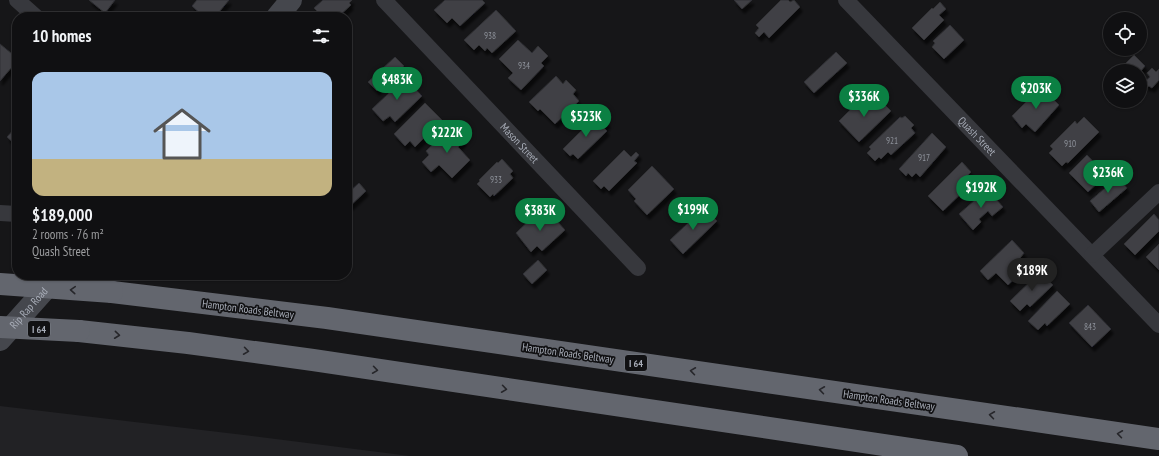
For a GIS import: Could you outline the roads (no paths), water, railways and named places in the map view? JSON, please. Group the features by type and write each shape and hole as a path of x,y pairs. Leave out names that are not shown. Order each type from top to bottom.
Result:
{"highway":[{"name":"Hampton Roads Beltway","path":"0,284 112,292 327,318 1159,440"},
{"name":"I 64","path":"0,327 79,331 188,343 313,360 957,456"}],"main road":[{"path":"281,12 291,0"},
{"name":"Rip Rap Road","path":"0,340 54,280"}],"street":[{"path":"17,0 30,12"},
{"name":"Mason Street","path":"384,0 638,268"},
{"name":"Quash Street","path":"846,0 1159,325"},
{"path":"1092,256 1159,192"},
{"path":"0,213 12,214"}]}
